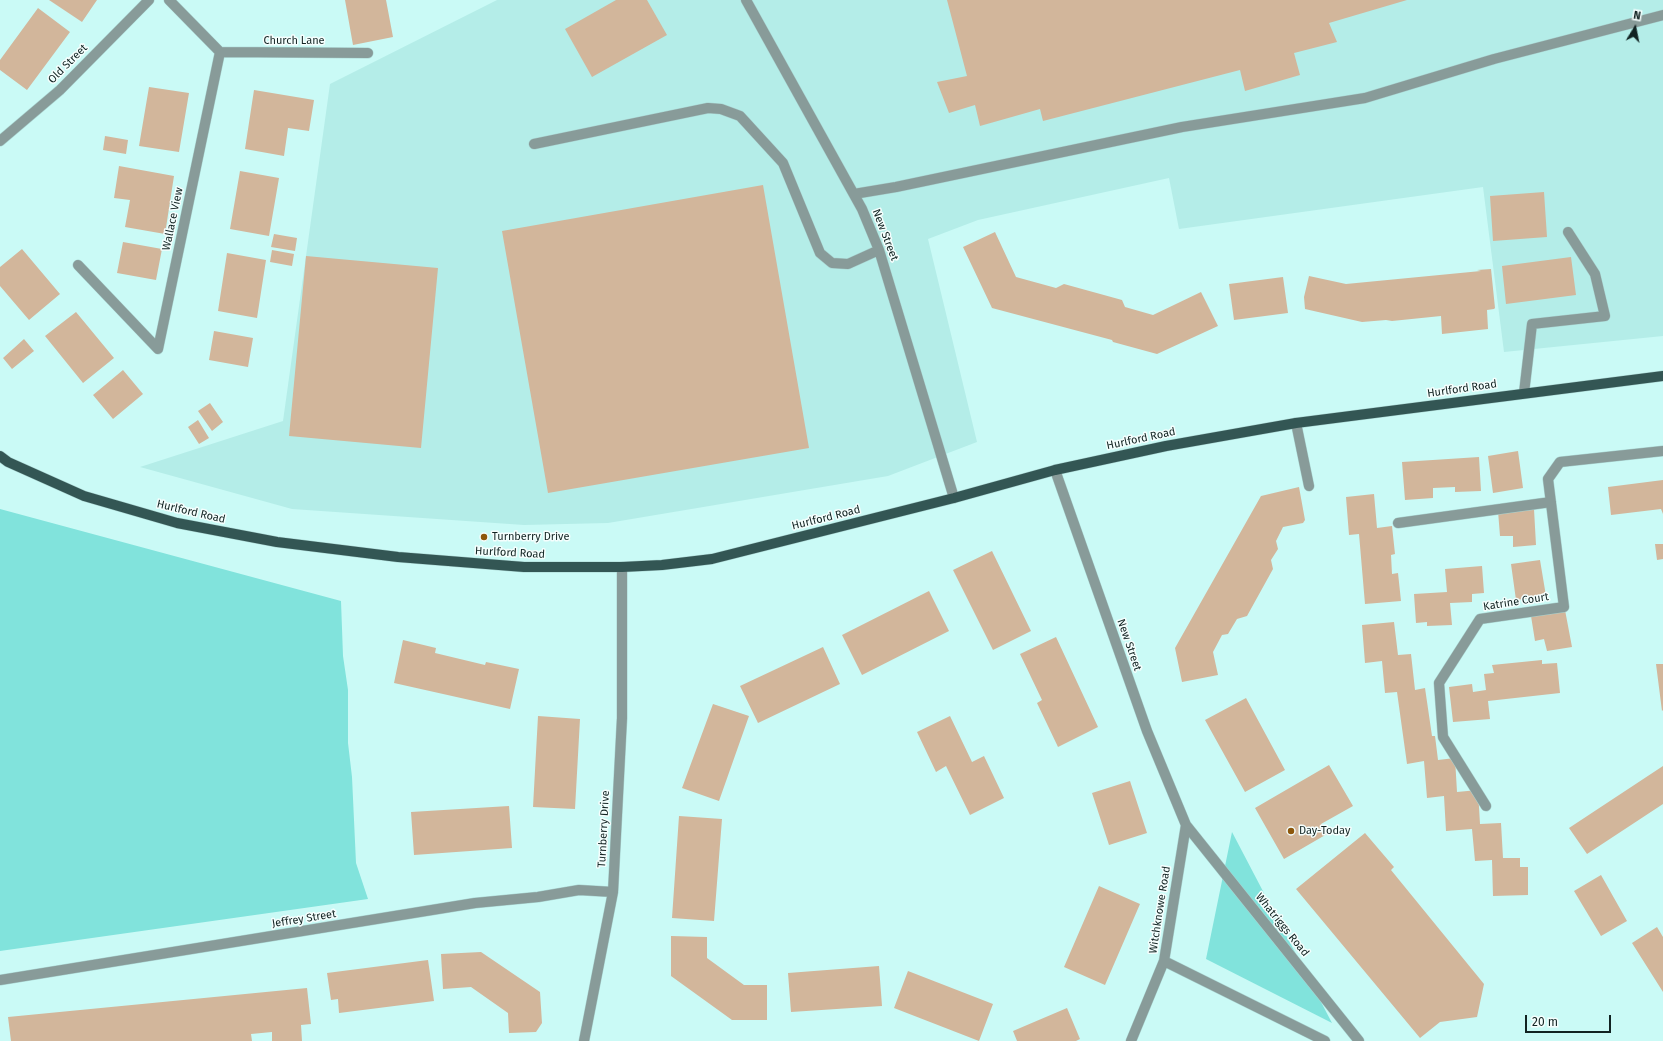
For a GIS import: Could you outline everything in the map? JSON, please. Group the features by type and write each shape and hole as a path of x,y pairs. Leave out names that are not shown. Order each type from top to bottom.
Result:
{"main road":[{"name":"Hurlford Road","path":"0,456 8,462 84,496 177,523 277,542 398,557 524,567 622,568 712,559 954,498 1055,470 1166,446 1296,423 1663,376"}],"street":[{"name":"Old Street","path":"0,141 60,90 149,0"},
{"path":"169,0 220,52"},
{"name":"New Street","path":"746,0 862,209 879,250 954,498"},
{"path":"854,194 896,188 1182,127 1365,98 1494,59 1663,16"},
{"name":"Church Lane","path":"220,52 368,53"},
{"name":"Wallace View","path":"78,265 158,349 220,52"},
{"path":"534,144 708,108 720,108 740,116 783,163 820,253 832,263 848,264 879,250"},
{"path":"1524,393 1532,324 1605,316 1595,274 1568,232"},
{"path":"1296,423 1309,486"},
{"name":"Katrine Court","path":"1486,806 1443,737 1439,683 1480,619 1564,606 1548,479 1560,462 1663,451"},
{"name":"New Street","path":"1055,470 1147,731 1186,825"},
{"path":"1398,523 1551,502"},
{"name":"Turnberry Drive","path":"584,1041 613,892 622,718 622,568"},
{"name":"Witchknowe Road","path":"1131,1041 1164,961 1186,825"},
{"name":"Whatriggs Road","path":"1186,825 1359,1041"},
{"name":"Jeffrey Street","path":"0,980 475,903 538,897 579,890 613,892"},
{"path":"1164,961 1325,1041"}],"shaded area":[{"path":"497,0 1663,0 1663,336 1504,352 1483,187 1179,229 1169,178 978,220 928,239 977,442 888,476 608,523 524,525 292,509 140,467 283,421 330,84"},
{"path":"0,509 341,601 343,656 348,690 348,743 352,777 356,863 368,899 0,951"},
{"path":"1232,832 1332,1023 1206,959"}],"building":[{"path":"49,0 97,0 82,22"},
{"path":"345,0 386,0 393,37 353,45"},
{"path":"616,0 647,0 667,35 592,77 565,29"},
{"path":"947,0 1407,0 1329,23 1337,42 1294,53 1300,75 1245,91 1240,70 1043,121 1040,109 980,126 975,105 949,113 937,82 967,76"},
{"path":"38,8 70,32 27,90 0,70 0,60"},
{"path":"149,87 189,93 179,152 139,146"},
{"path":"254,90 314,100 309,131 288,128 284,156 245,149"},
{"path":"105,136 128,140 126,154 103,150"},
{"path":"119,166 174,176 165,234 125,227 130,200 114,198"},
{"path":"240,171 279,178 269,236 230,229"},
{"path":"763,185 809,448 548,493 502,231"},
{"path":"1544,192 1547,237 1493,241 1490,196"},
{"path":"995,232 1016,277 1056,288 1064,284 1122,300 1125,307 1153,315 1201,292 1218,326 1157,354 1113,342 1112,340 992,308 963,247"},
{"path":"274,234 297,238 295,251 271,247"},
{"path":"123,242 162,249 156,280 117,273"},
{"path":"22,249 60,294 29,320 0,286 0,267"},
{"path":"272,250 294,254 292,266 270,262"},
{"path":"227,253 266,260 257,318 218,311"},
{"path":"306,256 438,268 421,448 289,436"},
{"path":"1571,257 1576,295 1506,304 1502,266"},
{"path":"1491,269 1495,308 1487,310 1488,329 1442,334 1441,316 1392,321 1362,322 1305,309 1304,297 1309,276 1346,284"},
{"path":"1283,277 1288,313 1234,320 1229,284"},
{"path":"76,312 114,358 83,383 45,336"},
{"path":"214,331 253,338 248,367 209,360"},
{"path":"24,339 34,351 12,369 3,358"},
{"path":"123,370 143,394 113,419 93,395"},
{"path":"210,403 223,422 212,431 198,411"},
{"path":"198,420 209,438 199,444 188,427"},
{"path":"1518,451 1523,488 1493,493 1488,456"},
{"path":"1479,457 1481,491 1455,492 1455,487 1433,488 1433,498 1405,500 1402,462"},
{"path":"1663,480 1663,514 1661,509 1611,515 1608,487"},
{"path":"1299,487 1305,520 1303,523 1283,527 1276,541 1278,549 1271,560 1273,569 1247,616 1237,619 1228,634 1222,635 1213,652 1218,675 1182,682 1175,648 1261,496"},
{"path":"1374,494 1377,528 1392,526 1395,554 1391,555 1392,574 1398,573 1401,601 1365,604 1359,534 1349,535 1346,497"},
{"path":"1534,509 1536,545 1513,547 1513,536 1500,536 1498,511"},
{"path":"1655,544 1663,544 1663,559 1657,560"},
{"path":"992,551 1031,631 993,650 953,570"},
{"path":"1540,560 1546,596 1516,600 1511,564"},
{"path":"1482,566 1484,593 1472,594 1472,602 1450,603 1452,625 1427,626 1427,622 1416,623 1414,594 1447,592 1445,569"},
{"path":"929,591 949,631 862,675 842,635"},
{"path":"1565,610 1572,647 1547,651 1544,639 1535,641 1531,616"},
{"path":"1394,622 1398,655 1411,654 1415,690 1425,688 1432,736 1435,736 1438,760 1455,758 1457,792 1478,790 1480,824 1501,823 1503,858 1520,858 1520,867 1528,867 1528,895 1493,896 1492,860 1475,861 1472,829 1446,831 1444,796 1427,798 1424,761 1407,764 1397,692 1385,693 1382,661 1365,663 1362,625"},
{"path":"1056,637 1098,727 1058,747 1037,703 1042,700 1020,654"},
{"path":"403,640 436,648 435,653 485,665 486,662 519,669 510,709 394,683"},
{"path":"823,647 840,684 758,723 740,686"},
{"path":"1542,660 1542,664 1557,663 1560,693 1488,701 1490,719 1453,722 1449,687 1472,684 1473,692 1486,690 1484,674 1494,673 1492,665"},
{"path":"1656,664 1663,664 1662,711"},
{"path":"1246,698 1285,770 1245,792 1205,720"},
{"path":"713,704 749,716 719,801 682,788"},
{"path":"538,716 580,719 575,809 533,807"},
{"path":"950,716 972,762 984,756 1004,798 970,815 946,766 936,772 917,732"},
{"path":"1329,765 1353,806 1321,824 1327,834 1284,859 1255,808"},
{"path":"1663,766 1663,804 1587,854 1569,828"},
{"path":"1130,781 1147,833 1109,845 1092,793"},
{"path":"509,806 512,848 414,855 411,812"},
{"path":"679,816 722,819 714,921 672,918"},
{"path":"1365,833 1394,867 1391,870 1484,984 1477,1017 1440,1022 1420,1038 1296,889"},
{"path":"1601,875 1627,921 1601,936 1574,891"},
{"path":"1099,886 1140,904 1105,985 1064,967"},
{"path":"1657,927 1663,937 1663,992 1632,943"},
{"path":"671,936 707,937 707,958 744,985 767,985 767,1020 732,1020 671,976"},
{"path":"481,952 540,992 542,1023 536,1032 509,1033 508,1013 471,987 443,989 441,954"},
{"path":"428,960 434,1001 339,1013 338,999 331,1000 327,973"},
{"path":"879,966 882,1006 791,1012 788,973"},
{"path":"908,971 993,1004 979,1041 894,1008"},
{"path":"307,988 311,1024 301,1025 302,1041 272,1041 272,1032 251,1034 252,1041 11,1041 8,1017"},
{"path":"1067,1008 1080,1039 1076,1041 1017,1041 1013,1031"}],"place":[{"name":"Turnberry Drive","path":"484,537"},
{"name":"Day-Today","path":"1291,831"}]}
